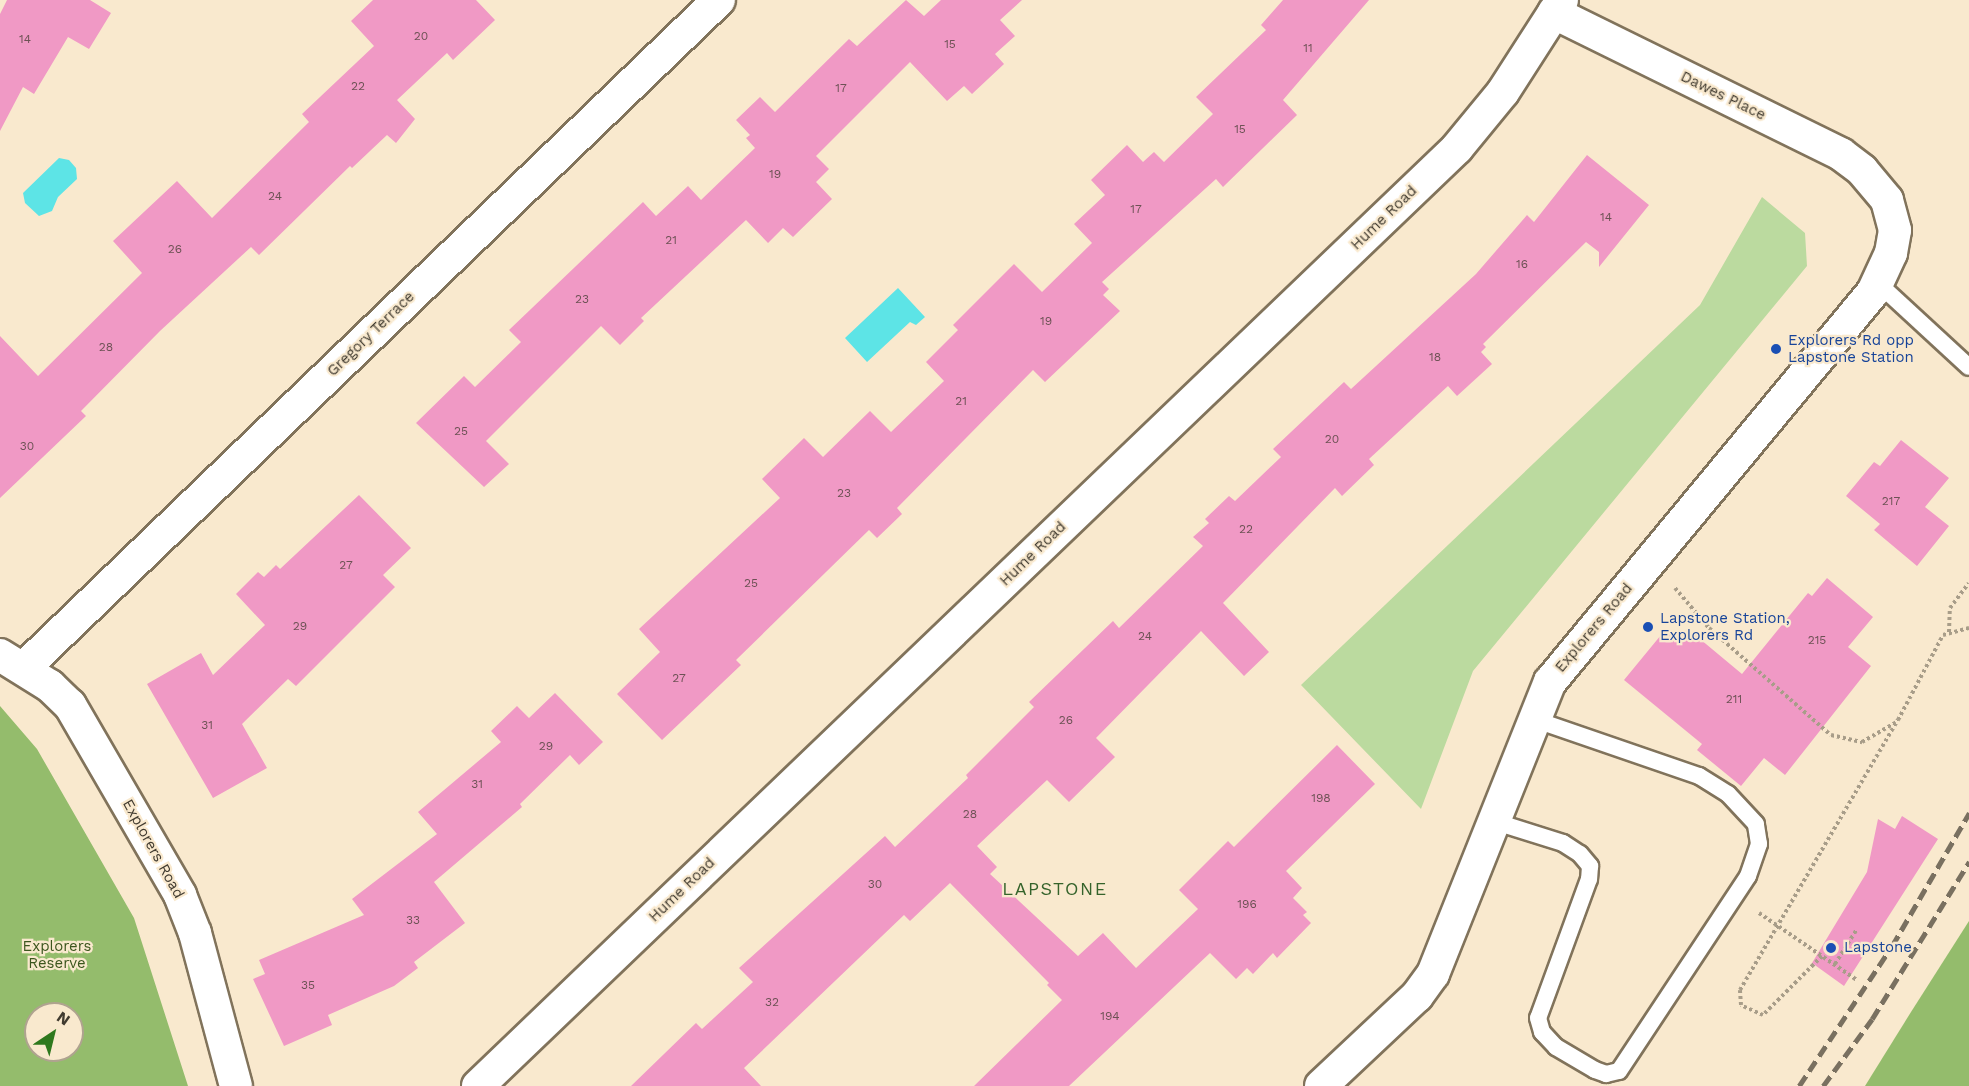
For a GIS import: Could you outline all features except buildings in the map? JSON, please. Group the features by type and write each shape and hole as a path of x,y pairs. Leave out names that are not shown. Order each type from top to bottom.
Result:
{"street":[{"name":"Gregory Terrace","path":"12,661 719,0"},
{"name":"Dawes Place","path":"1558,6 1841,154 1883,193"},
{"name":"Hume Road","path":"478,1086 1457,148 1503,92 1558,6"},
{"name":"Explorers Road","path":"1321,1086 1417,996 1433,974 1533,719 1550,682 1879,284 1889,262 1895,230 1883,193"},
{"name":"Explorers Road","path":"12,661 50,686 85,724 180,896 195,933 236,1086"}],"lane":[{"path":"1879,284 1969,367"},
{"path":"1493,820 1563,843 1580,854 1590,866 1589,879 1538,1018 1542,1032 1556,1047 1595,1070 1606,1074 1619,1071 1748,876 1759,844 1756,824 1728,794 1699,776 1533,719"}],"path":[{"path":"1647,565 1687,598 1709,628 1831,735 1862,742 1898,720"},
{"path":"1949,632 1950,608 1969,583"},
{"path":"1822,956 1771,1010 1763,1015 1745,1010 1741,1005 1740,990 1898,720 1943,635 1969,628"},
{"path":"1777,926 1857,980"},
{"path":"1835,964 1857,929"}],"green space":[{"path":"1762,197 1805,233 1807,266 1473,671 1421,809 1301,685 1700,305"},
{"name":"Explorers Reserve","path":"0,706 37,749 134,918 188,1086 0,1086"},
{"path":"1969,921 1969,1086 1865,1086 1911,1012"}],"water":[{"path":"59,158 69,160 76,168 77,179 58,197 52,211 39,216 25,203 23,193"},
{"path":"898,288 925,317 916,325 910,322 867,362 845,338"}],"railway":[{"path":"1799,1086 1892,946 1969,813"},
{"path":"1823,1086 1872,1019 1969,862"}],"place":[{"name":"Explorers Rd opp Lapstone Station","path":"1776,349"},
{"name":"Lapstone Station, Explorers Rd","path":"1648,627"},
{"name":"Lapstone","path":"1831,948"}],"district":[{"name":"LAPSTONE","path":"1055,889"}]}
